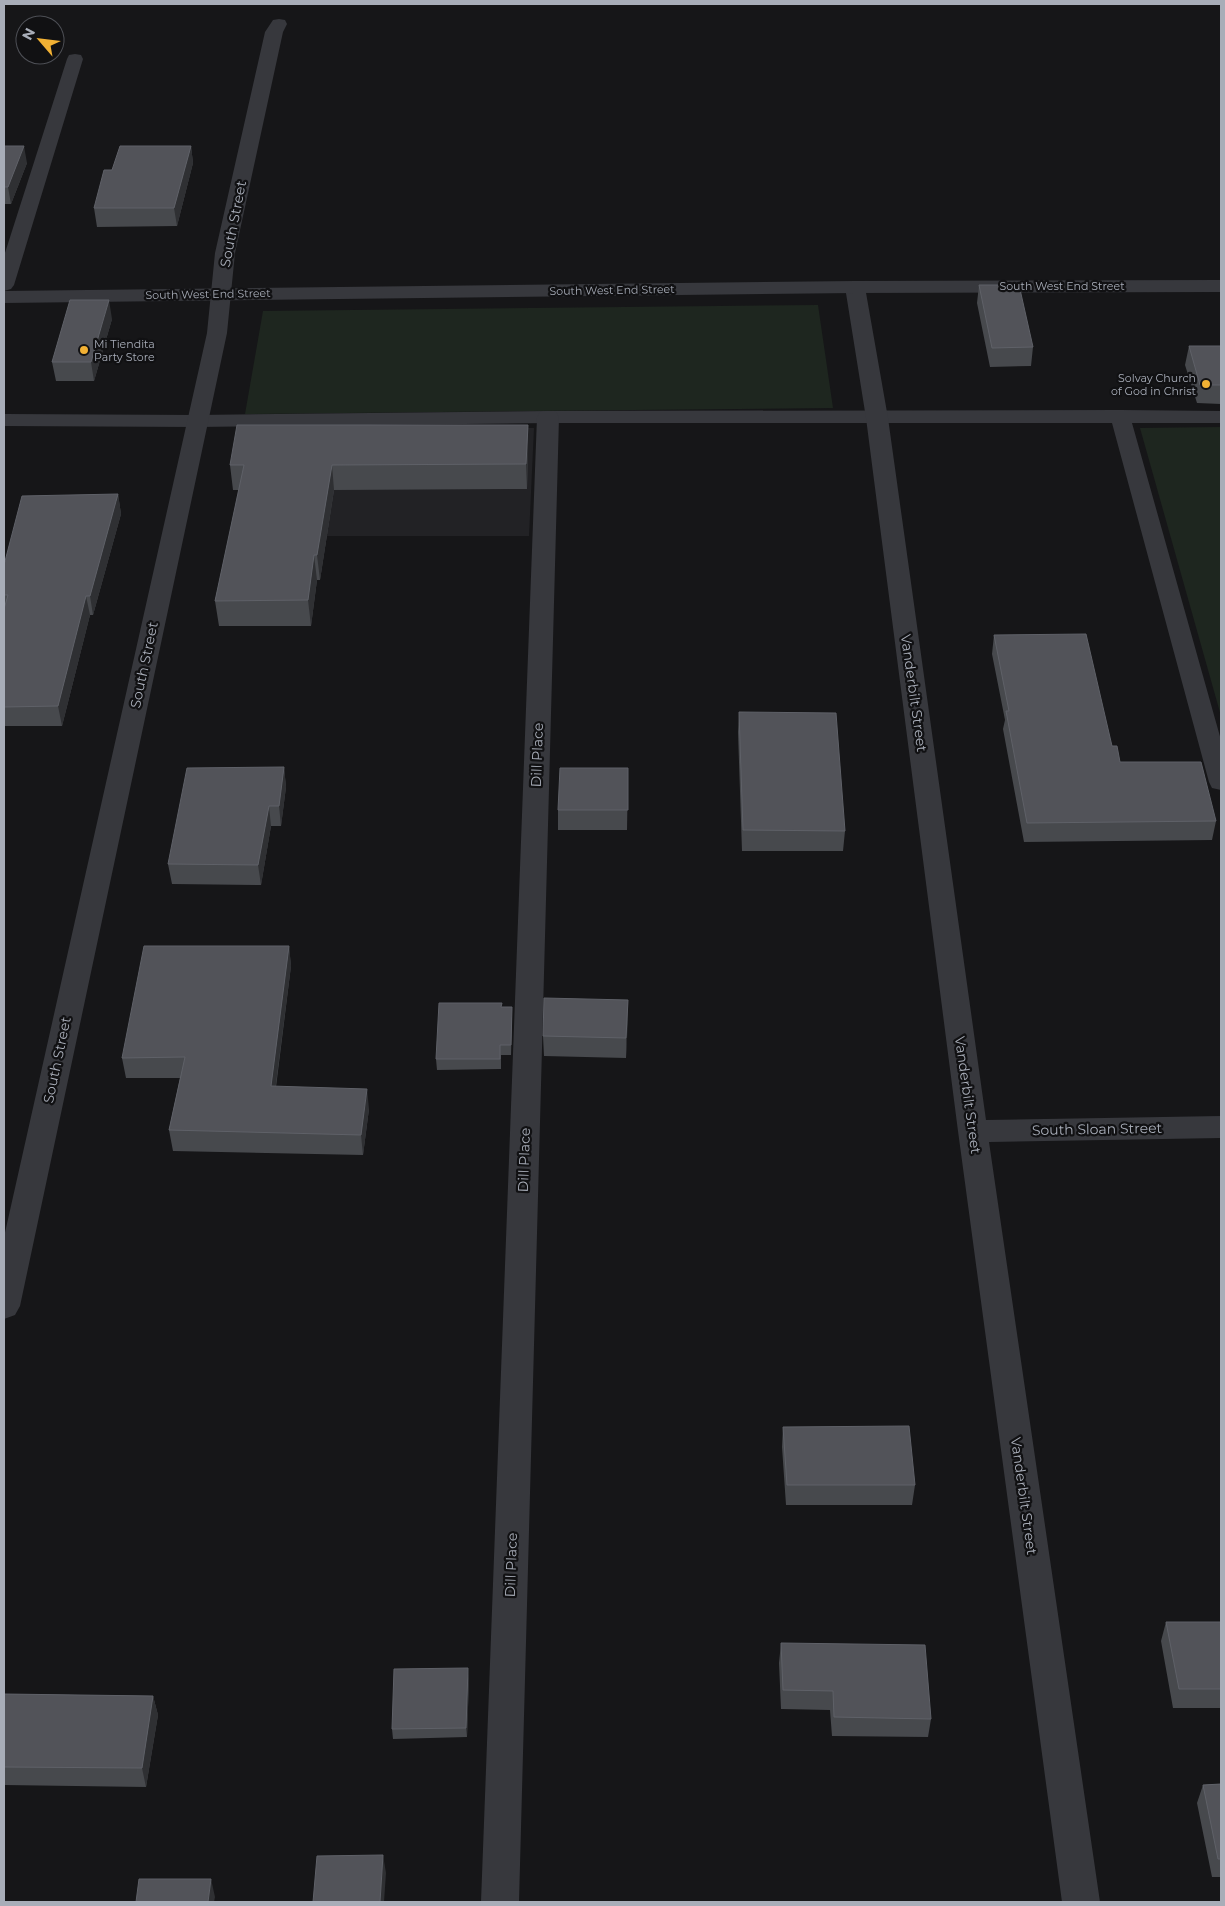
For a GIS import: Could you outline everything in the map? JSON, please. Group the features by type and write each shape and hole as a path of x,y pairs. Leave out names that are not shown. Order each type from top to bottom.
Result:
{"street":[{"name":"South Street","path":"4,1306 217,333 225,253 274,32 279,24"},
{"name":"South West End Street","path":"4,298 855,287 1221,286"},
{"name":"Vanderbilt Street","path":"855,287 877,418 973,1131 1081,1902"},
{"name":"Dill Place","path":"500,1902 548,417"},
{"name":"South Sloan Street","path":"973,1131 1221,1127"}],"lane":[{"path":"4,284 75,59"},
{"path":"1120,416 1221,782"},
{"path":"4,420 197,421 548,417 1221,416"}],"shaded area":[{"path":"818,305 833,408 245,414 263,311"},
{"path":"1221,427 1221,716 1140,428"},
{"path":"250,428 534,428 529,536 229,536"}],"building":[{"path":"4,146 24,146 8,187 4,187"},
{"path":"120,146 191,146 174,208 94,208 104,170 112,170"},
{"path":"979,285 1019,285 1033,347 992,348"},
{"path":"70,300 109,300 91,362 52,362"},
{"path":"1189,346 1221,346 1221,385 1200,385"},
{"path":"237,425 528,425 526,464 332,465 317,555 314,555 308,600 215,601 244,465 230,465"},
{"path":"118,494 90,596 86,596 58,706 4,707 4,609 8,595 4,595 4,565 22,496"},
{"path":"1086,634 1112,746 1117,746 1120,762 1201,762 1216,821 1027,823 1006,711 1009,711 994,635"},
{"path":"739,712 836,713 845,831 743,830"},
{"path":"284,767 279,806 269,806 258,865 168,864 187,768"},
{"path":"560,768 628,768 628,810 558,810"},
{"path":"144,946 289,946 271,1086 367,1089 361,1135 169,1130 185,1057 122,1058"},
{"path":"544,998 628,1000 626,1038 543,1036"},
{"path":"439,1003 502,1003 501,1007 512,1007 511,1045 500,1045 500,1059 436,1059"},
{"path":"909,1426 915,1485 787,1485 783,1427"},
{"path":"1166,1622 1221,1622 1221,1689 1179,1689"},
{"path":"781,1643 925,1645 931,1719 834,1717 833,1691 783,1690"},
{"path":"468,1668 466,1728 392,1729 394,1669"},
{"path":"4,1694 153,1696 142,1768 4,1767"},
{"path":"1221,1784 1221,1859 1218,1859 1203,1785"},
{"path":"383,1855 380,1902 313,1902 317,1856"},
{"path":"139,1879 211,1879 208,1902 136,1902"}],"place":[{"name":"Mi Tiendita Party Store","path":"84,350"},
{"name":"Solvay Church of God in Christ","path":"1206,384"}]}
